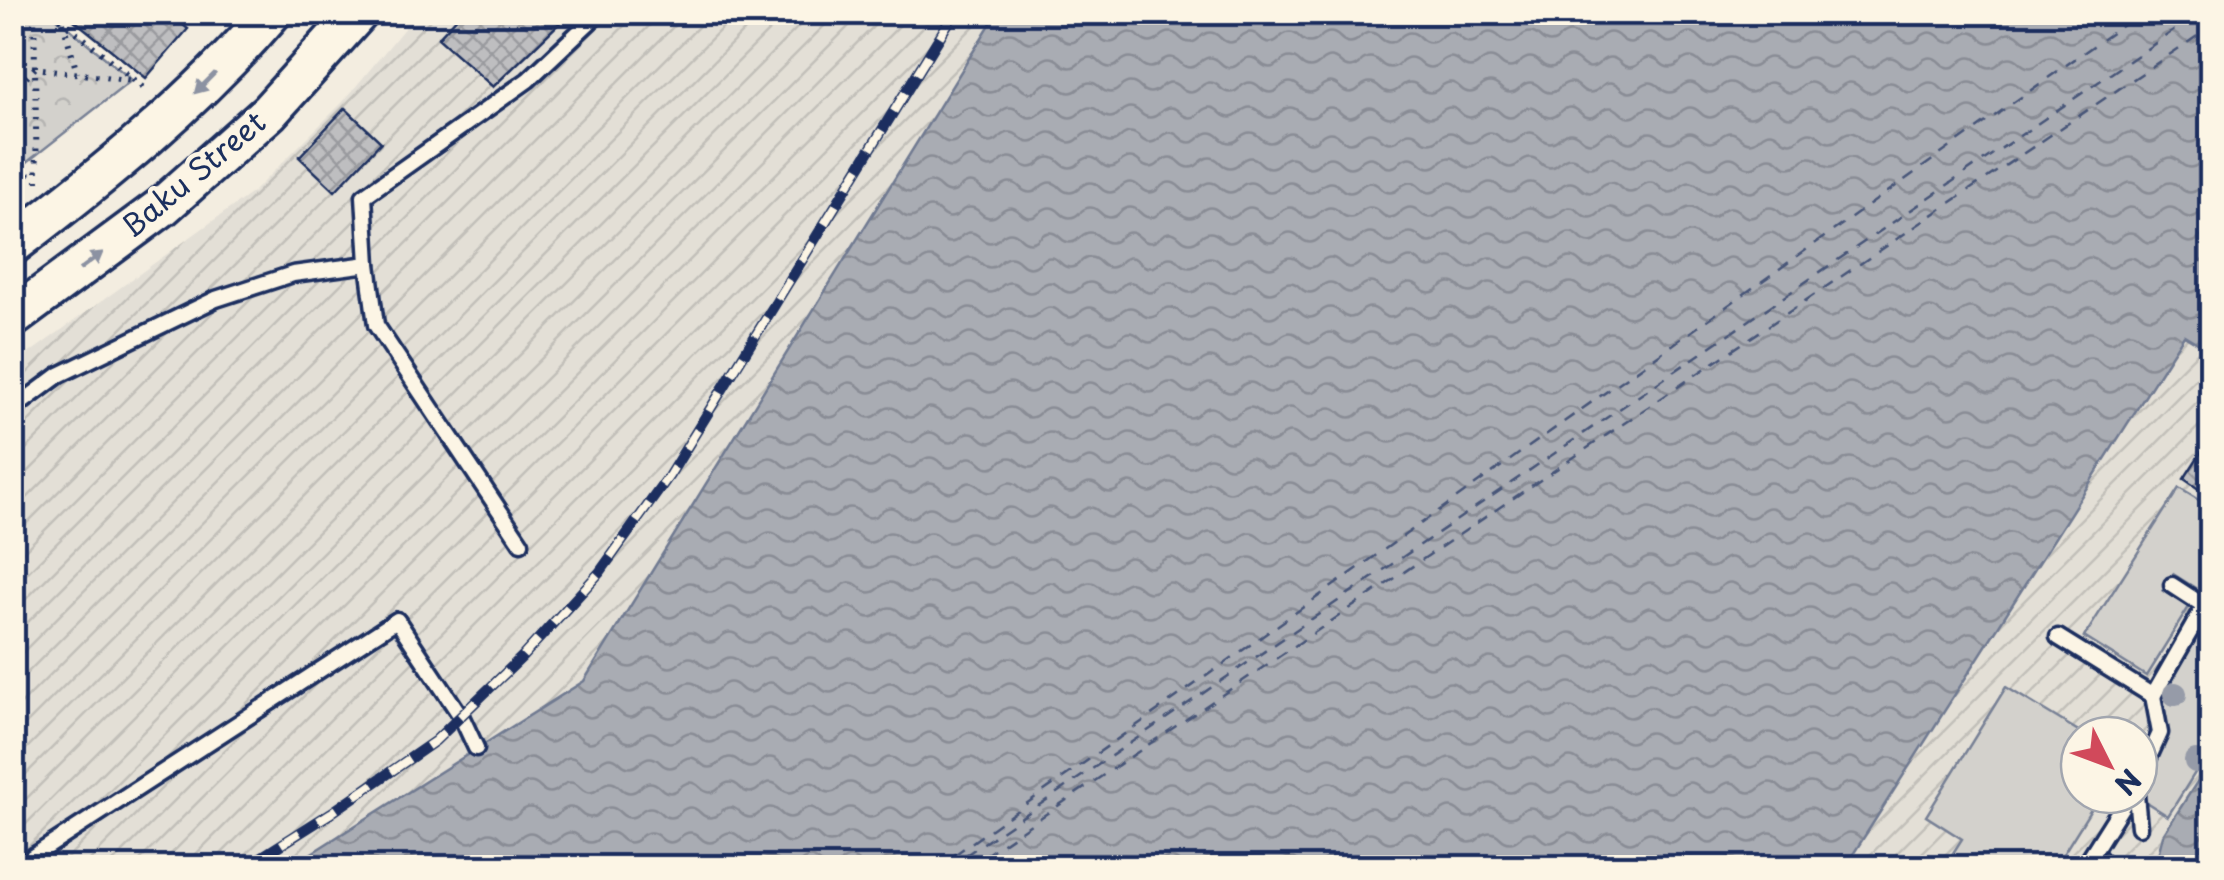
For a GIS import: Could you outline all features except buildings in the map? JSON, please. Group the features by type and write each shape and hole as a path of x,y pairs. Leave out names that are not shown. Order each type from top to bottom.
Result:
{"main road":[{"name":"Baku Street","path":"12,318 189,184 269,112 359,12"},
{"name":"Baku Street","path":"12,245 118,162 184,104 261,19"}],"lane":[{"path":"522,544 376,325 364,196 528,80 600,12"},
{"path":"12,410 59,375 216,299 293,274 368,264"},
{"path":"2157,715 2153,696 2209,603 2172,585"},
{"path":"15,868 397,620 462,718 476,748"},
{"path":"2058,637 2153,696"},
{"path":"2083,868 2119,815"},
{"path":"2136,815 2139,827"}],"path":[{"path":"12,161 37,182 34,12"},
{"path":"52,12 148,92"},
{"path":"64,22 77,73"},
{"path":"35,68 134,80"},
{"path":"12,93 35,68"}],"shaded area":[{"path":"417,13 997,13 584,681 290,867 13,868 13,365 253,192 343,102"},
{"path":"2185,334 2211,351 2211,760 2163,835 2155,867 1845,868"}],"green space":[{"path":"12,13 51,13 132,80 21,167 13,160"},
{"path":"2179,488 2207,505 2211,499 2211,572 2200,591 2173,574 2163,590 2189,607 2146,676 2084,637"},
{"path":"2206,617 2212,620 2211,747 2168,816 2159,810 2159,715 2149,715 2152,701"},
{"path":"2006,687 2059,719 2059,815 2088,815 2055,867 1944,867 1962,839 1926,816"}],"water":[{"path":"997,13 2211,13 2211,351 2184,335 1845,867 288,868 584,681"},
{"path":"2211,760 2211,867 2155,867 2163,835"}],"ferry route":[{"path":"936,868 2141,12"},
{"path":"947,868 2201,12"},
{"path":"966,868 2212,26"}],"railway":[{"path":"244,868 435,741 522,657 600,572 669,476 955,12"}]}
